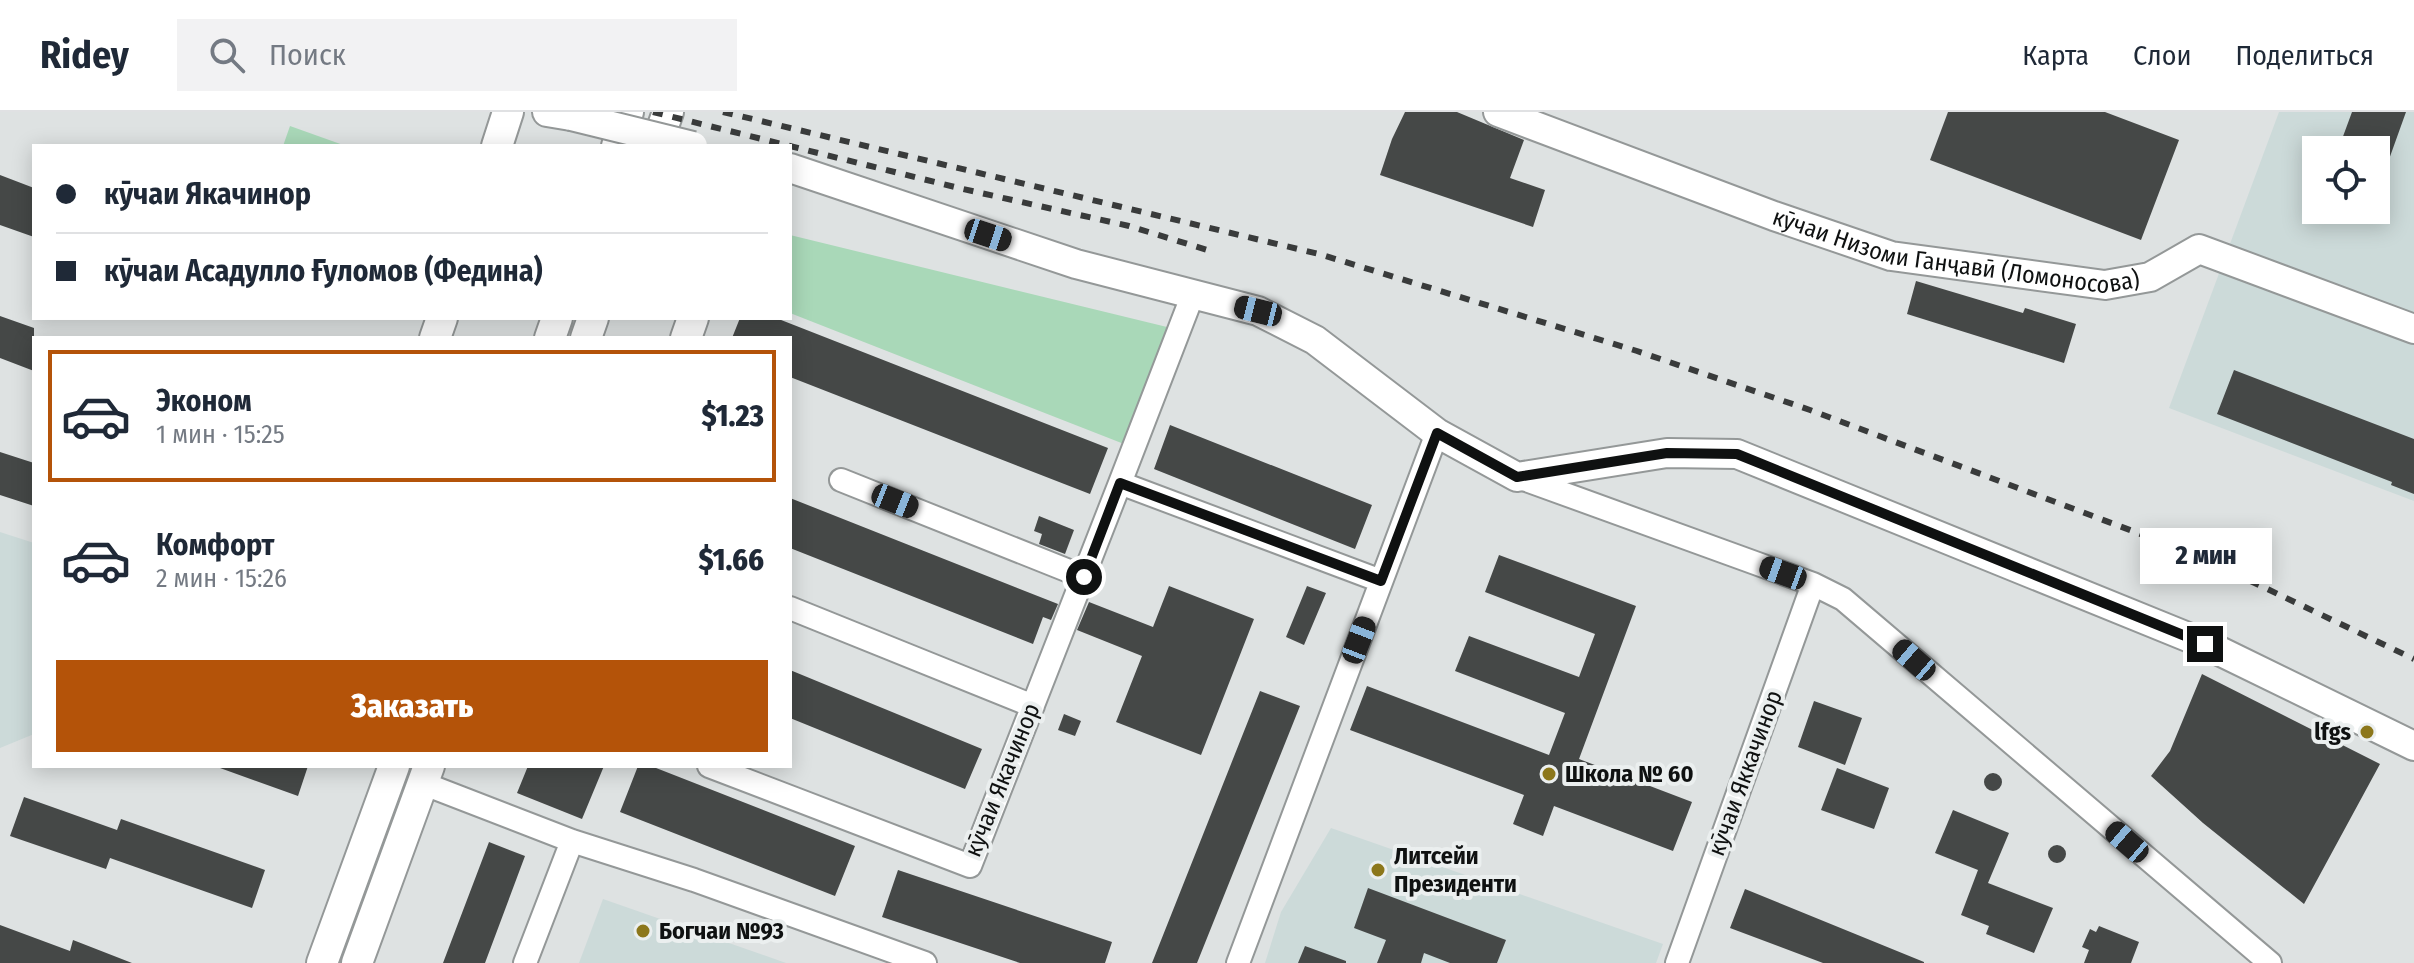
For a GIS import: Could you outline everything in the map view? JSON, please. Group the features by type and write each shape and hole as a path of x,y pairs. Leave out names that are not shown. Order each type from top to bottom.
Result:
{"main road":[{"path":"498,144 508,112"},
{"path":"618,144 628,112"},
{"path":"657,144 668,112"},
{"path":"322,963 393,768"},
{"path":"357,963 426,774"}],"street":[{"name":"кӯчаи Низоми Ганҷавӣ (Ломоносова)","path":"1498,112 1774,216 1891,256 2105,285 2150,277 2199,249 2414,329"},
{"path":"559,114 685,144"},
{"path":"792,169 1076,264 1258,311 1315,340 1437,433 1517,477 1813,584 1843,599 2270,963"},
{"name":"кӯчаи Якачинор","path":"714,768 970,866 1193,294"},
{"path":"1238,963 1437,433"},
{"path":"1517,477 1667,453 1737,454 2205,644 2414,746"},
{"path":"841,480 1084,577"},
{"path":"1120,483 1381,581"},
{"name":"кӯчаи Яккачинор","path":"1679,963 1813,584"},
{"path":"792,609 1033,706"},
{"path":"426,774 572,841 694,880 925,963"},
{"path":"525,963 572,841"}],"shaded area":[{"path":"2279,112 2414,112 2414,501 2169,408"},
{"path":"0,532 32,542 32,735 0,748"},
{"name":"Литсейи Президенти","path":"1331,828 1663,944 1656,963 1265,963 1281,912"},
{"name":"Богчаи №93","path":"603,899 786,963 579,963"}],"green space":[{"path":"290,126 340,144 284,144"},
{"path":"792,235 1167,327 1124,444 792,314"}],"building":[{"path":"1405,112 1457,112 1524,140 1510,178 1545,190 1533,227 1380,175"},
{"path":"1948,112 2105,112 2179,140 2141,240 1930,160"},
{"path":"2352,112 2406,112 2390,157 2390,136 2343,136"},
{"path":"0,175 32,187 32,236 0,225"},
{"path":"1916,281 2023,313 2025,308 2076,324 2064,363 1907,314"},
{"path":"0,316 34,328 32,370 0,358"},
{"path":"739,320 781,320 1108,448 1090,494 792,378 792,336 733,336"},
{"path":"2234,370 2414,439 2414,494 2391,485 2392,482 2217,414"},
{"path":"1170,425 1372,505 1355,549 1154,469"},
{"path":"0,452 32,462 32,505 0,495"},
{"path":"792,499 1058,604 1051,620 1043,617 1033,644 792,549"},
{"path":"1039,516 1074,530 1065,554 1039,544 1042,534 1034,531"},
{"path":"1499,555 1636,606 1579,759 1692,802 1673,851 1554,806 1543,836 1513,824 1524,795 1350,730 1367,686 1549,755 1565,713 1455,671 1469,636 1579,677 1595,634 1485,592"},
{"path":"1169,586 1254,619 1201,755 1116,722 1142,656 1077,630 1089,602 1153,627"},
{"path":"1307,586 1326,593 1304,645 1286,637"},
{"path":"792,671 982,749 965,789 792,719"},
{"path":"2202,674 2380,764 2304,904 2203,823 2151,776 2170,751"},
{"path":"1260,691 1300,706 1197,963 1152,963"},
{"path":"1814,701 1862,718 1845,765 1798,747"},
{"path":"1064,714 1081,721 1075,736 1058,730"},
{"path":"220,768 307,768 298,796"},
{"path":"527,768 603,768 582,819 517,793"},
{"path":"637,768 656,768 855,846 835,896 620,812"},
{"path":"1837,768 1889,788 1874,829 1821,810"},
{"path":"1989,773 1997,773 2002,782 2000,789 1989,791 1984,786 1984,778"},
{"path":"24,797 117,830 121,819 265,870 252,908 110,858 106,869 10,836"},
{"path":"1953,810 2009,833 1988,883 2053,908 2034,953 1986,934 1989,926 1961,915 1978,870 1935,853"},
{"path":"489,842 525,856 485,963 443,963"},
{"path":"2053,845 2061,845 2066,854 2064,861 2053,863 2048,858 2048,850"},
{"path":"898,870 1112,942 1105,963 1020,963 882,917"},
{"path":"1368,888 1506,940 1497,963 1450,963 1424,953 1421,963 1377,963 1386,940 1354,928"},
{"path":"1745,889 1924,963 1823,963 1730,928"},
{"path":"0,925 70,951 73,940 132,963 0,963"},
{"path":"2099,926 2139,942 2131,963 2084,963 2089,950 2082,947 2090,929 2096,932"},
{"path":"1305,946 1346,961 1346,963 1298,963"}],"railway":[{"path":"653,112 782,144"},
{"path":"723,112 1319,254 1637,351 1810,410 2194,554 2414,659"},
{"path":"792,147 1129,226 1214,252"}],"place":[{"name":"lfgs","path":"2367,732"},
{"name":"Школа № 60","path":"1549,774"},
{"name":"Литсейи Президенти","path":"1378,870"},
{"name":"Богчаи №93","path":"643,931"}],"route":[{"path":"1084,577 1120,483 1381,581 1437,433 1517,477 1667,453 1737,454 2205,644"}]}
